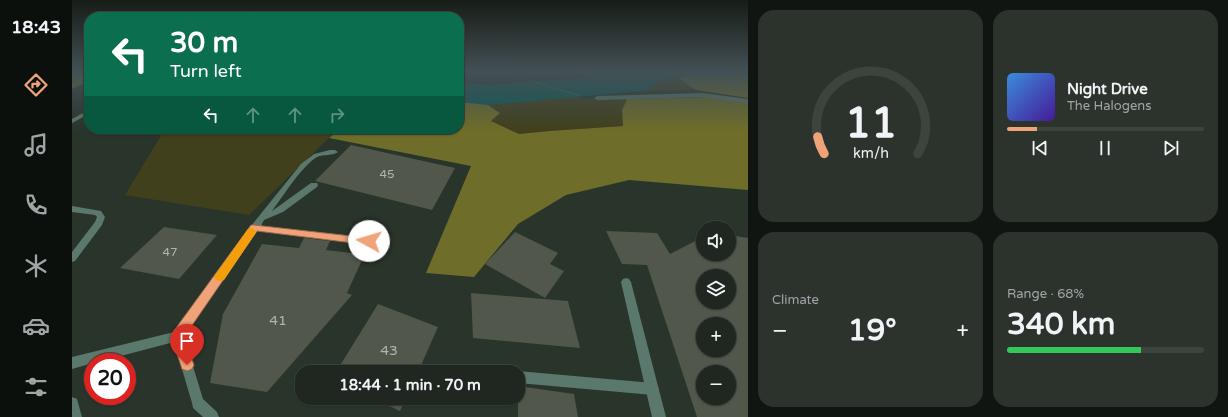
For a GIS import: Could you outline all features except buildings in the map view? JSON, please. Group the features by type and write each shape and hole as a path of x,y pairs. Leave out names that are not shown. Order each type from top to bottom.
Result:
{"street":[{"path":"597,98 703,95 748,101"},
{"path":"72,121 83,115"},
{"path":"72,363 178,336 258,223 303,165 316,155 335,152"},
{"path":"258,223 280,210 314,185"},
{"path":"72,209 98,213 101,217 72,259"},
{"path":"258,223 369,241"},
{"path":"626,282 659,417"},
{"path":"178,336 198,403 212,417"},
{"path":"525,378 653,389"},
{"path":"72,404 76,417"}],"path":[{"path":"562,91 597,98"}],"shaded area":[{"path":"706,91 748,91 748,98"},
{"path":"555,92 582,98 627,99 622,110 623,126 519,134 491,121 500,113 485,103 464,100 464,98 489,98"},
{"path":"708,97 748,102 748,190 629,180 566,195 518,224 474,277 426,273 471,166 329,138 334,134 464,134 464,100 485,103 500,113 491,121 519,134 623,126 622,110 627,99"},
{"path":"162,134 334,134 249,215 125,195"}],"waterway":[{"path":"464,92 489,95 530,91"}],"slow traffic":[{"path":"220,277 252,231"}],"route":[{"path":"187,365 178,336 254,228 369,241"}]}
